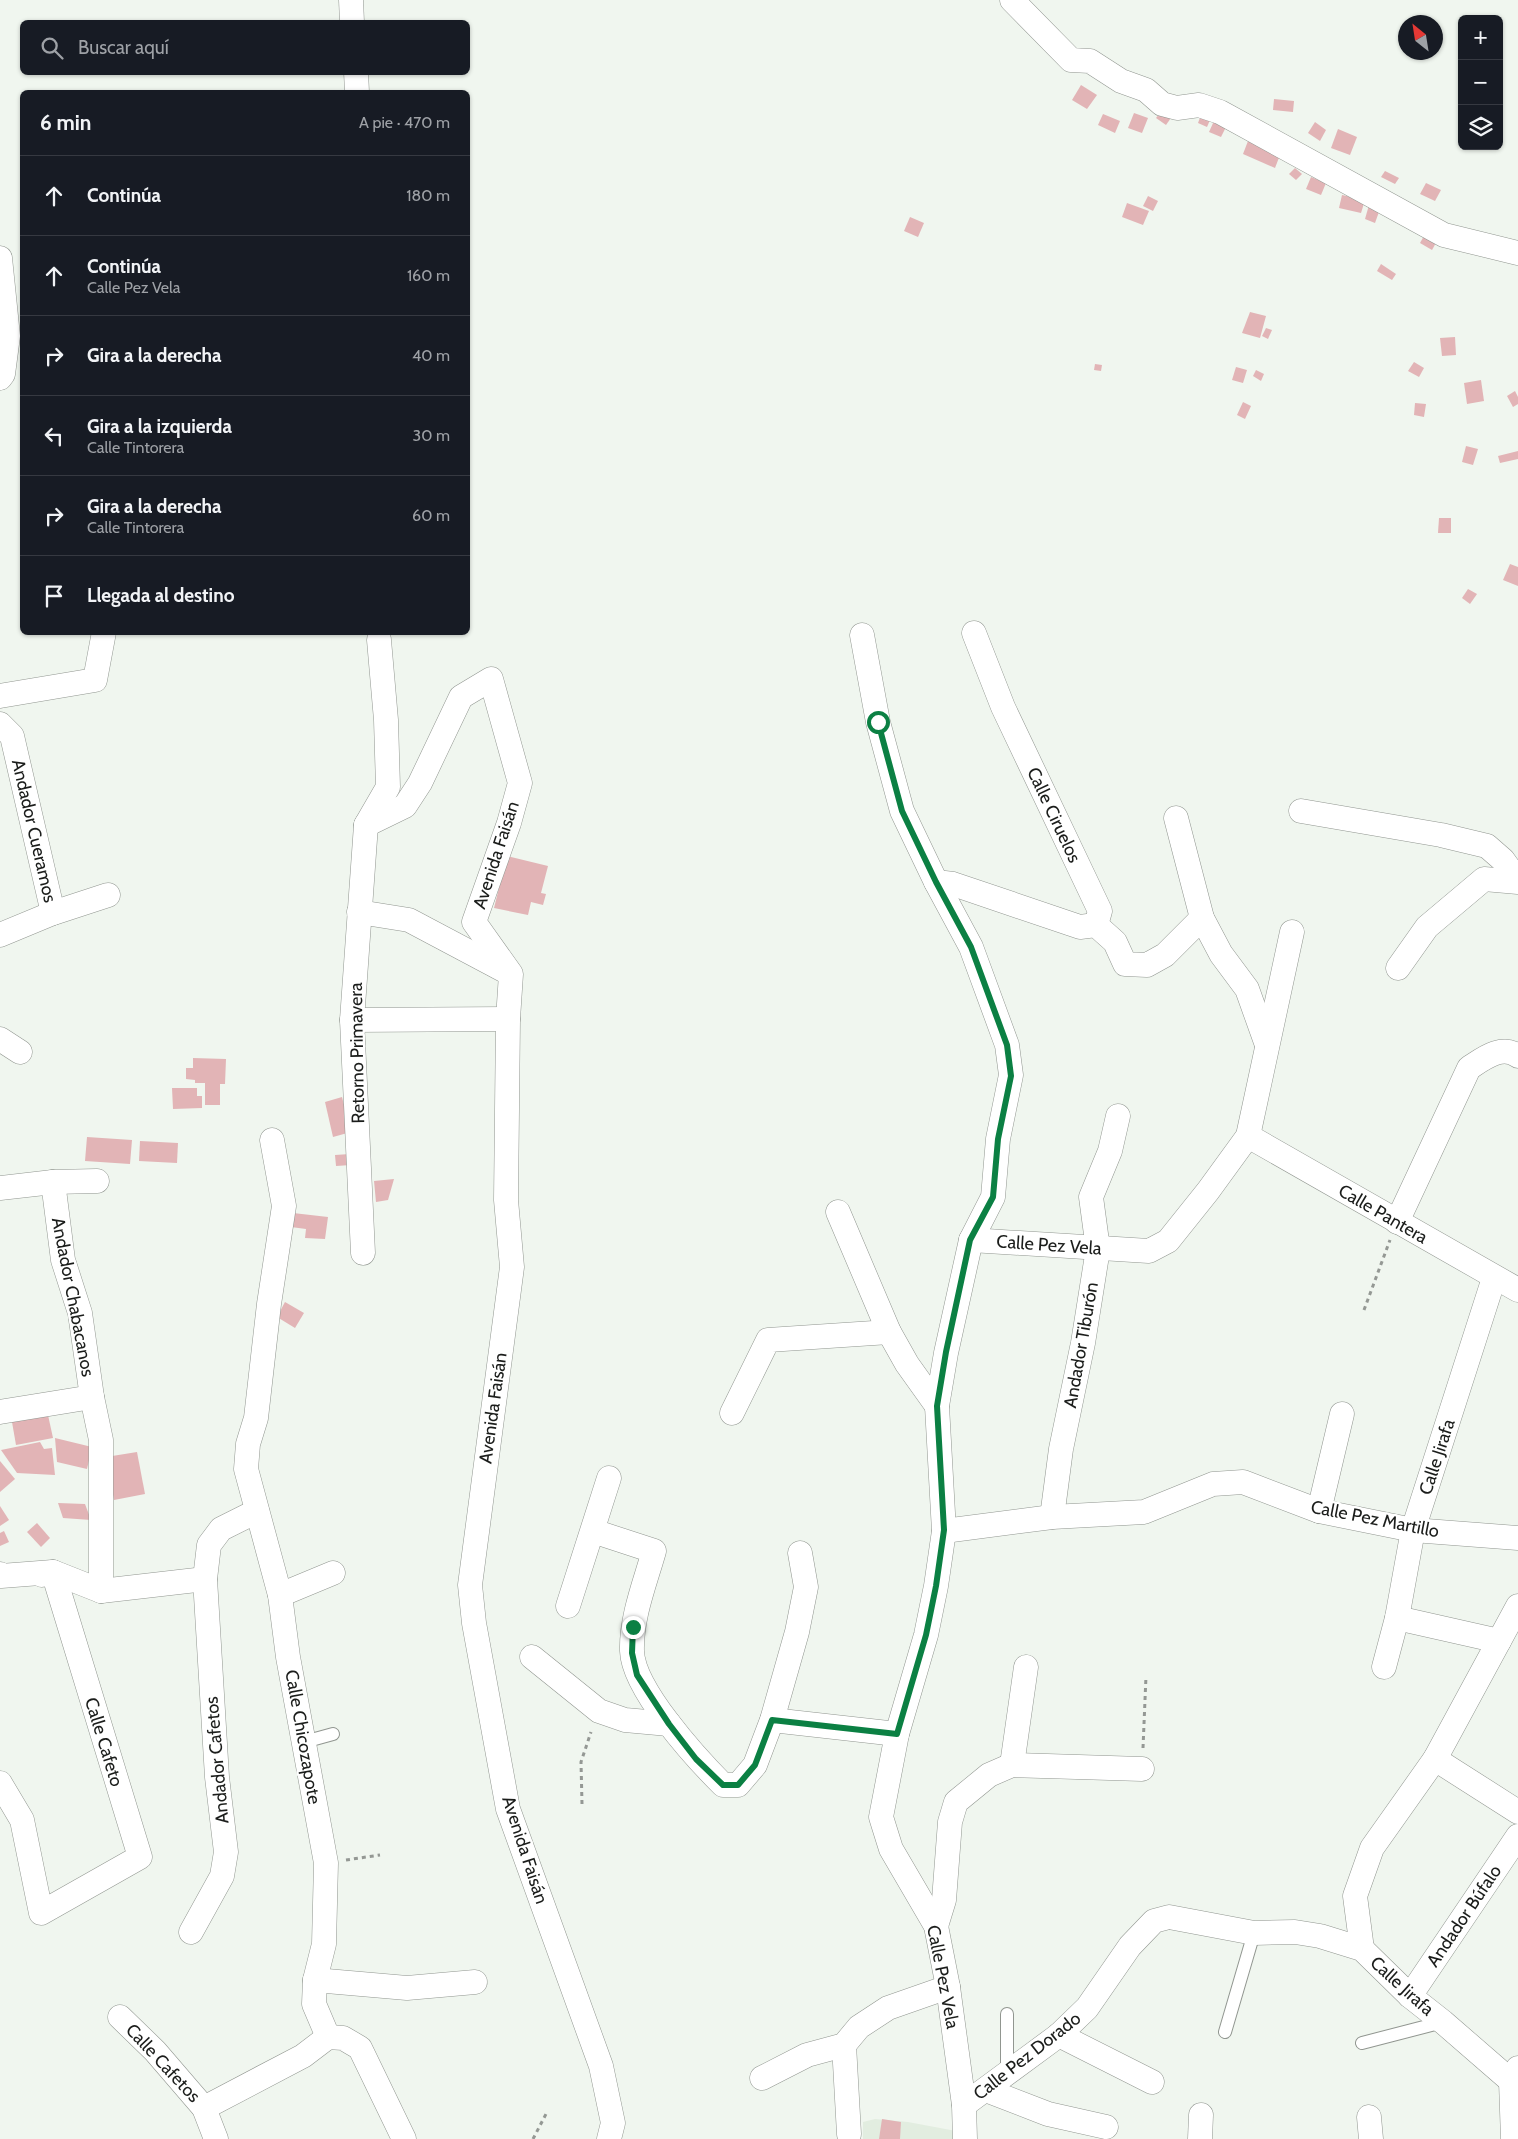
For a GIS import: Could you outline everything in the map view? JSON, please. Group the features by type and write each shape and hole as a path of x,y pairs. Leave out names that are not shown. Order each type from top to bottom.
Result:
{"street":[{"path":"351,0 352,20"},
{"path":"1012,0 1064,50 1071,60 1090,61 1120,81 1146,90 1162,104 1178,108 1199,105 1220,112 1444,235 1518,253"},
{"path":"356,75 358,90"},
{"path":"0,258 8,336 3,374 0,378"},
{"name":"Calle Ciruelos","path":"974,633 1003,707 1100,912 1096,925"},
{"path":"862,634 878,722 902,811 936,882 971,947 1007,1045 1011,1076 998,1139 993,1197 970,1240"},
{"path":"0,696 95,680 103,635"},
{"path":"366,825 388,787 386,720 379,640"},
{"name":"Avenida Faisán","path":"366,825 405,806 420,783 461,696 491,679 520,783 509,823 474,922 511,974 508,1019 506,1200 512,1267 470,1585 474,1623 508,1810 601,2066 613,2123 609,2139"},
{"name":"Andador Cueramos","path":"0,724 12,736 53,914"},
{"path":"1301,811 1441,835 1487,846 1503,860 1518,882"},
{"path":"1176,818 1202,918 1221,954 1248,989 1268,1045"},
{"name":"Retorno Primavera","path":"363,1253 352,1020 366,825"},
{"path":"1398,968 1427,927 1484,879 1518,882"},
{"path":"936,882 953,884 1080,927 1096,925 1115,942 1125,964 1147,965 1166,955 1202,918"},
{"path":"0,934 108,895"},
{"path":"359,912 409,920 511,974"},
{"path":"1248,1136 1292,932"},
{"path":"352,1020 508,1019"},
{"path":"0,1039 20,1052"},
{"path":"1397,1222 1469,1068 1492,1053 1513,1052 1518,1056"},
{"name":"Andador Tiburón","path":"1052,1517 1062,1449 1083,1343 1098,1249 1091,1196 1110,1151 1118,1116"},
{"name":"Calle Pez Vela","path":"965,2139 964,2105 948,1987 936,1926 891,1849 882,1817 897,1734 926,1635 936,1586 944,1530 937,1406 946,1352 970,1240 1149,1251 1168,1241 1208,1191 1248,1136"},
{"name":"Calle Pantera","path":"1248,1136 1518,1290"},
{"name":"Calle Chicozapote","path":"272,1140 284,1206 269,1304 256,1418 248,1444 246,1469 280,1595 288,1657 326,1863 324,1944 315,1980 314,2004 328,2037"},
{"path":"0,1188 53,1182 97,1181"},
{"name":"Andador Chabacanos","path":"53,1182 63,1260 80,1313 92,1397 101,1440 101,1591"},
{"path":"838,1212 889,1332 907,1364 937,1406"},
{"name":"Calle Jirafa","path":"1384,1667 1397,1618 1413,1530 1494,1278"},
{"path":"732,1413 768,1340 889,1332"},
{"path":"0,1412 92,1397"},
{"path":"1319,1511 1342,1414"},
{"path":"568,1606 609,1478"},
{"name":"Calle Pez Martillo","path":"944,1530 1052,1517 1144,1512 1213,1484 1243,1482 1319,1511 1413,1530 1518,1538"},
{"name":"Andador Cafetos","path":"191,1932 222,1876 226,1852 216,1777 205,1579 210,1545 221,1529 257,1510"},
{"path":"593,1531 654,1551 633,1627 632,1653 637,1675 669,1724 696,1759 723,1785 738,1785 755,1765 772,1720 798,1632 806,1587 800,1553"},
{"path":"0,1587 53,1572"},
{"path":"0,1574 1,1576 53,1572 101,1591 205,1579"},
{"name":"Calle Cafeto","path":"0,1783 22,1820 41,1913 140,1857 53,1572"},
{"path":"280,1595 333,1573"},
{"name":"Calle Jirafa","path":"1362,1949 1355,1896 1372,1848 1434,1759 1518,1606"},
{"path":"1397,1618 1500,1641"},
{"path":"532,1657 599,1711 625,1720 669,1724"},
{"path":"1012,1765 1026,1667"},
{"path":"772,1720 897,1734"},
{"path":"1434,1759 1518,1812"},
{"path":"936,1926 944,1900 950,1822 956,1802 990,1775 1012,1765 1142,1769"},
{"name":"Andador Búfalo","path":"1410,1996 1518,1836"},
{"name":"Calle Pez Dorado","path":"964,2105 1059,2035 1087,2008 1130,1946 1154,1921 1168,1917 1254,1933"},
{"name":"Calle Jirafa","path":"1254,1933 1295,1932 1320,1936 1362,1949 1410,1996 1514,2075"},
{"path":"315,1980 407,1988 475,1982"},
{"path":"762,2078 807,2055 844,2045 859,2027 888,2008 948,1987"},
{"name":"Calle Cafetos","path":"120,2017 155,2051 204,2108 216,2139"},
{"path":"1059,2035 1152,2082"},
{"path":"204,2108 303,2056 328,2037 343,2038 360,2048 404,2139"},
{"path":"844,2045 849,2134"},
{"path":"1513,2139 1514,2075"},
{"path":"986,2090 1048,2114 1106,2127"},
{"path":"1200,2139 1201,2115"}],"lane":[{"path":"304,1742 333,1734"},
{"path":"1225,2032 1254,1933"},
{"path":"1007,2014 1007,2074"},
{"name":"Calle Jirafa","path":"1362,2043 1443,2022"}],"path":[{"path":"1364,1310 1397,1222"},
{"path":"1142,1769 1146,1676"},
{"path":"582,1804 581,1762 599,1711"},
{"path":"326,1863 380,1856"},
{"path":"533,2139 546,2114"}],"shaded area":[{"path":"875,2119 908,2122 956,2131 957,2139 863,2139 863,2122"}],"building":[{"path":"1081,85 1097,95 1087,109 1072,100"},
{"path":"1274,99 1294,101 1293,112 1273,110"},
{"path":"1163,109 1173,115 1166,125 1156,118"},
{"path":"1134,113 1148,118 1142,133 1128,128"},
{"path":"1103,114 1120,121 1115,133 1098,125"},
{"path":"1201,115 1210,120 1207,127 1198,123"},
{"path":"1214,121 1226,127 1221,137 1209,132"},
{"path":"1315,122 1326,130 1320,141 1308,133"},
{"path":"1338,129 1357,137 1350,155 1331,148"},
{"path":"1248,141 1280,155 1275,168 1243,154"},
{"path":"1295,168 1302,174 1296,180 1289,174"},
{"path":"1385,171 1399,178 1395,184 1381,177"},
{"path":"1311,177 1326,183 1321,195 1306,189"},
{"path":"1426,183 1441,190 1435,201 1420,194"},
{"path":"1342,195 1365,200 1361,213 1339,208"},
{"path":"1148,196 1158,201 1153,211 1143,206"},
{"path":"1127,203 1149,211 1143,225 1122,217"},
{"path":"1369,205 1380,209 1375,223 1365,219"},
{"path":"910,217 924,223 918,237 904,231"},
{"path":"1425,234 1437,241 1432,250 1420,243"},
{"path":"1381,264 1396,274 1392,280 1377,271"},
{"path":"1250,312 1266,316 1260,338 1242,333"},
{"path":"1266,328 1272,330 1268,339 1262,336"},
{"path":"1455,337 1456,355 1442,356 1440,338"},
{"path":"1414,362 1424,368 1419,377 1408,371"},
{"path":"1095,364 1102,365 1101,371 1094,370"},
{"path":"1236,367 1247,370 1243,383 1232,380"},
{"path":"1256,370 1264,374 1261,381 1253,376"},
{"path":"1481,380 1484,401 1467,404 1464,383"},
{"path":"1515,391 1518,397 1518,404 1513,407 1507,396"},
{"path":"1243,402 1251,406 1245,419 1237,415"},
{"path":"1415,403 1426,404 1424,417 1414,415"},
{"path":"1466,446 1478,449 1473,465 1462,462"},
{"path":"1518,451 1518,459 1500,463 1498,456"},
{"path":"1439,518 1451,518 1451,533 1438,533"},
{"path":"1510,564 1518,567 1518,586 1503,580"},
{"path":"1468,589 1477,594 1470,604 1462,598"},
{"path":"507,856 548,866 541,893 546,894 543,905 531,902 528,915 494,908"},
{"path":"193,1058 226,1059 225,1084 220,1084 220,1105 205,1105 205,1083 195,1083 195,1080 186,1079 186,1068 193,1068"},
{"path":"172,1088 197,1088 197,1096 202,1096 202,1108 173,1109"},
{"path":"342,1097 351,1132 333,1137 325,1102"},
{"path":"87,1137 132,1140 130,1164 85,1161"},
{"path":"140,1141 178,1143 177,1163 139,1161"},
{"path":"350,1154 351,1165 336,1166 335,1155"},
{"path":"394,1179 388,1200 376,1202 374,1181"},
{"path":"293,1213 328,1217 325,1239 305,1238 306,1229 291,1227"},
{"path":"285,1302 304,1313 295,1328 277,1317"},
{"path":"48,1415 53,1438 16,1445 12,1422"},
{"path":"55,1438 92,1447 87,1469 57,1462"},
{"path":"40,1442 44,1449 52,1448 55,1475 17,1473 1,1450"},
{"path":"137,1452 145,1494 114,1500 106,1457"},
{"path":"0,1461 15,1479 0,1492"},
{"path":"58,1503 85,1504 91,1520 63,1518"},
{"path":"0,1506 9,1520 0,1526"},
{"path":"37,1523 50,1538 41,1547 27,1532"},
{"path":"4,1531 9,1542 0,1546 0,1533"},
{"path":"882,2119 901,2122 900,2139 879,2139"}],"route":[{"path":"633,1627 632,1653 637,1675 669,1724 696,1759 723,1785 738,1785 755,1765 772,1720 897,1734 926,1635 936,1586 944,1530 937,1406 946,1352 970,1240 993,1197 998,1139 1011,1076 1007,1045 971,947 936,882 902,811 878,722"}]}
